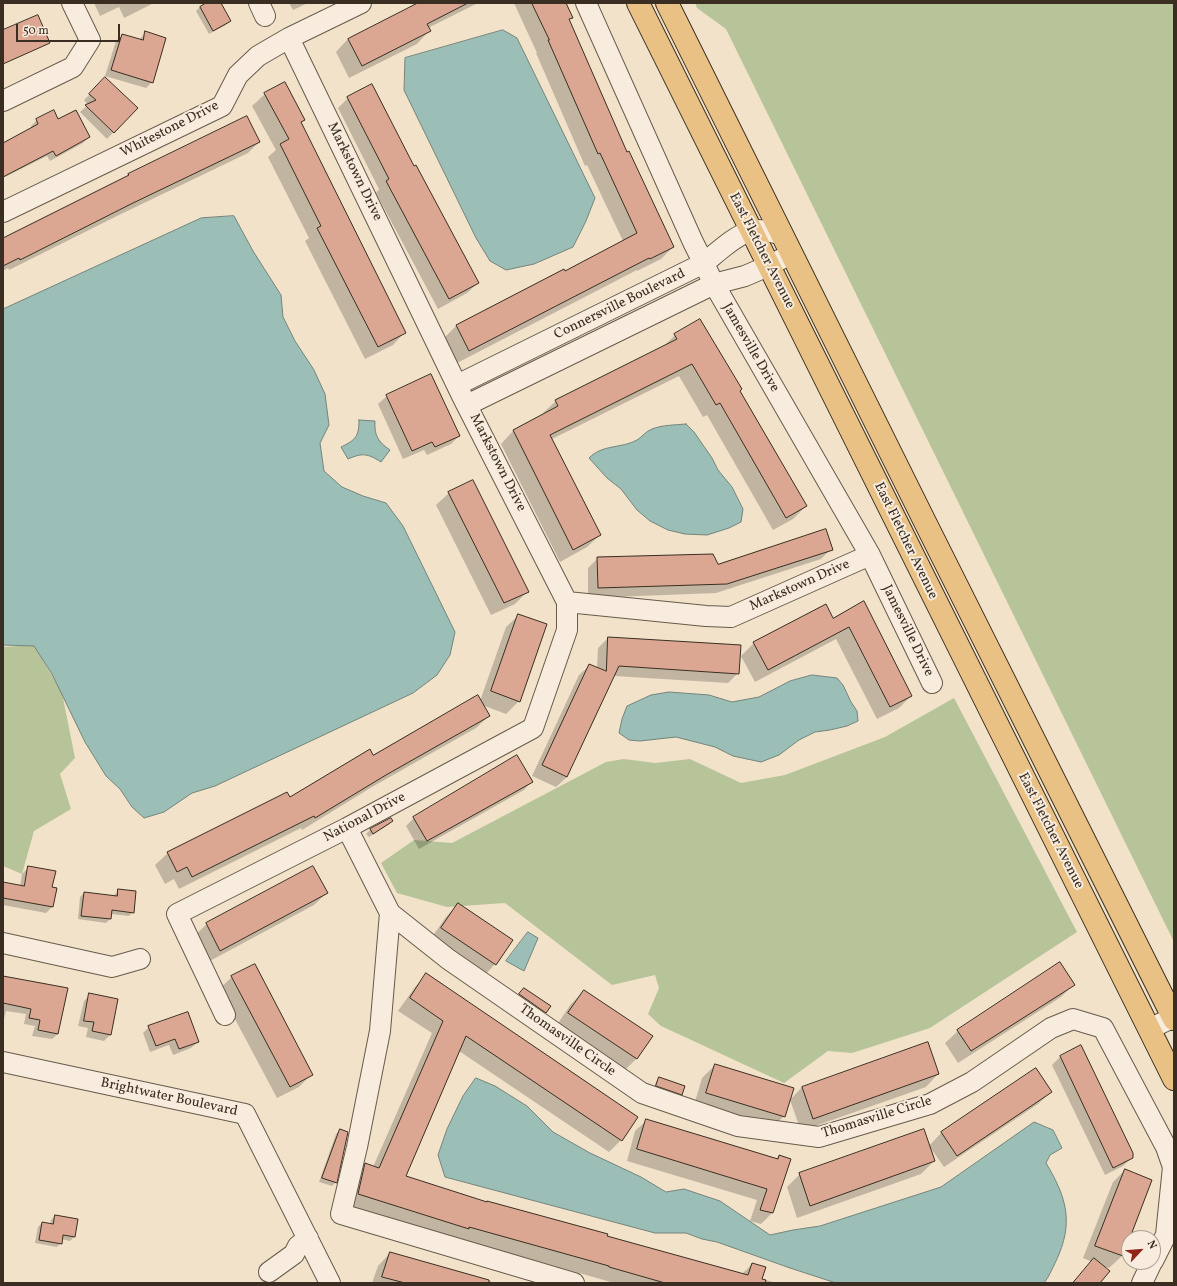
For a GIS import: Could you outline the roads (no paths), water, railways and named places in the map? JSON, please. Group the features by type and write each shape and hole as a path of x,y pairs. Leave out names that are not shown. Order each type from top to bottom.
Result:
{"main road":[{"name":"East Fletcher Avenue","path":"638,3 922,576 1174,1079"},
{"name":"East Fletcher Avenue","path":"667,3 781,234 1174,1018"}],"street":[{"path":"3,101 73,67 90,40 72,3"},
{"name":"Whitestone Drive","path":"3,212 222,106 238,75 258,56 289,38 361,3"},
{"name":"Jamesville Drive","path":"586,3 714,284 870,555 932,683"},
{"name":"Markstown Drive","path":"289,38 457,385 567,602 731,617 870,555"},
{"path":"751,231 781,234"},
{"name":"Connersville Boulevard","path":"457,385 704,263 735,240 751,231"},
{"name":"Connersville Boulevard","path":"467,405 714,284 745,276 791,254"},
{"path":"922,576 946,564"},
{"name":"National Drive","path":"225,1015 177,914 347,828 533,728 567,630 567,602"},
{"name":"Thomasville Circle","path":"347,828 390,912 448,959 642,1093 738,1126 818,1137 930,1104 972,1082 1051,1028 1073,1019 1103,1028 1166,1148 1173,1167 1166,1235 1161,1245"},
{"path":"390,912 380,1031 357,1147 341,1214 574,1283"},
{"path":"3,943 112,967 140,959"},
{"path":"1149,1030 1174,1018"},
{"name":"Brightwater Boulevard","path":"3,1062 245,1114 330,1283"},
{"path":"269,1272 294,1254 298,1246 308,1238"},
{"name":"Thomasville Circle","path":"1142,1283 1148,1270"}],"water":[{"path":"503,30 517,38 595,198 586,221 573,247 534,264 506,270 490,261 476,238 404,90 405,58"},
{"path":"234,216 253,251 281,295 283,317 295,341 314,370 325,394 329,425 320,443 324,471 342,487 363,496 386,503 403,526 455,632 450,655 437,675 413,693 215,786 192,793 164,812 144,818 132,807 120,789 106,776 85,742 52,674 34,646 3,645 3,309 201,218"},
{"path":"359,420 375,421 375,430 378,438 382,444 390,450 381,462 364,455 348,459 341,447 356,437"},
{"path":"686,424 694,432 712,458 718,470 732,487 743,509 741,522 729,528 707,535 685,534 668,530 650,521 637,510 621,489 607,478 589,458 600,451 631,443 652,429 664,426"},
{"path":"812,675 837,678 843,685 857,711 858,721 847,726 815,732 799,740 779,755 761,762 733,756 715,747 676,737 640,741 629,740 619,733 627,706 651,695 669,692 709,695 732,702 759,697 790,681"},
{"path":"528,932 538,938 524,971 506,961"},
{"path":"476,1078 495,1086 527,1106 553,1132 590,1153 641,1177 666,1192 684,1189 720,1201 770,1235 820,1226 941,1187 1034,1122 1053,1130 1062,1148 1050,1155 1046,1163 1059,1188 1066,1211 1065,1235 1062,1247 1044,1283 836,1283 717,1242 702,1239 686,1233 655,1233 445,1177 438,1155 447,1129 463,1096"}]}
